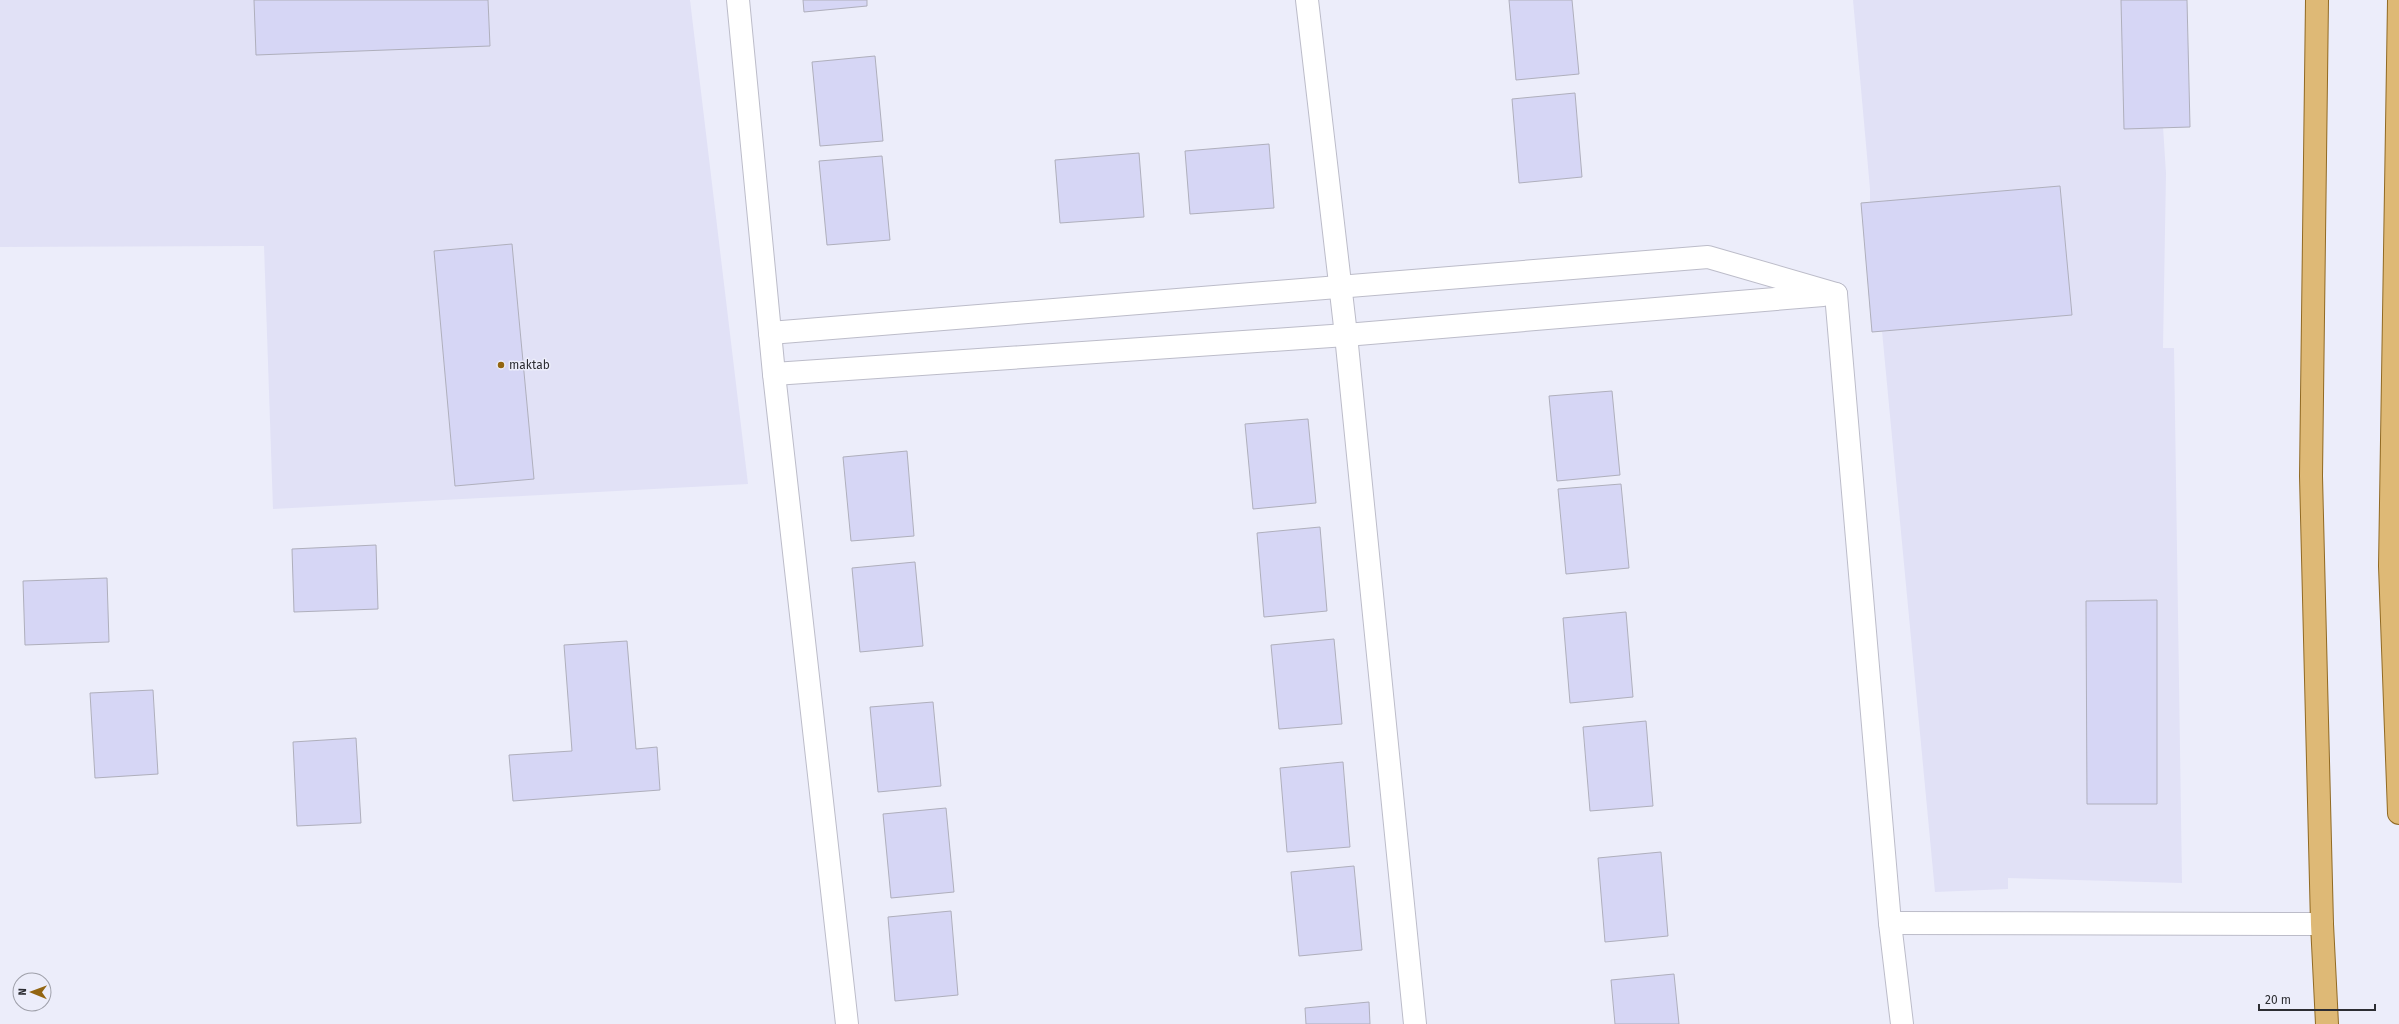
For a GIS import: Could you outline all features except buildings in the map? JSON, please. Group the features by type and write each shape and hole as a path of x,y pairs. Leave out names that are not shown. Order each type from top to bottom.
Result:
{"main road":[{"path":"2316,0 2311,476 2322,924 2327,1024"},
{"path":"2399,1 2390,566 2399,813"}],"street":[{"path":"738,0 774,374 847,1024"},
{"path":"1307,0 1339,286 1346,335 1415,1024"},
{"path":"770,333 1708,257 1836,294"},
{"path":"774,374 1346,335 1836,294"},
{"path":"1836,294 1890,923 1902,1024"},
{"path":"1890,923 2322,924"}],"shaded area":[{"name":"maktab","path":"0,0 690,0 748,484 273,509 264,246 0,247"},
{"path":"1853,0 2187,0 2163,127 2166,173 2163,348 2174,348 2182,883 2008,878 2008,889 1935,892 1882,331 1872,332 1861,203 1870,202 1870,189"}],"place":[{"name":"maktab","path":"501,365"}]}
